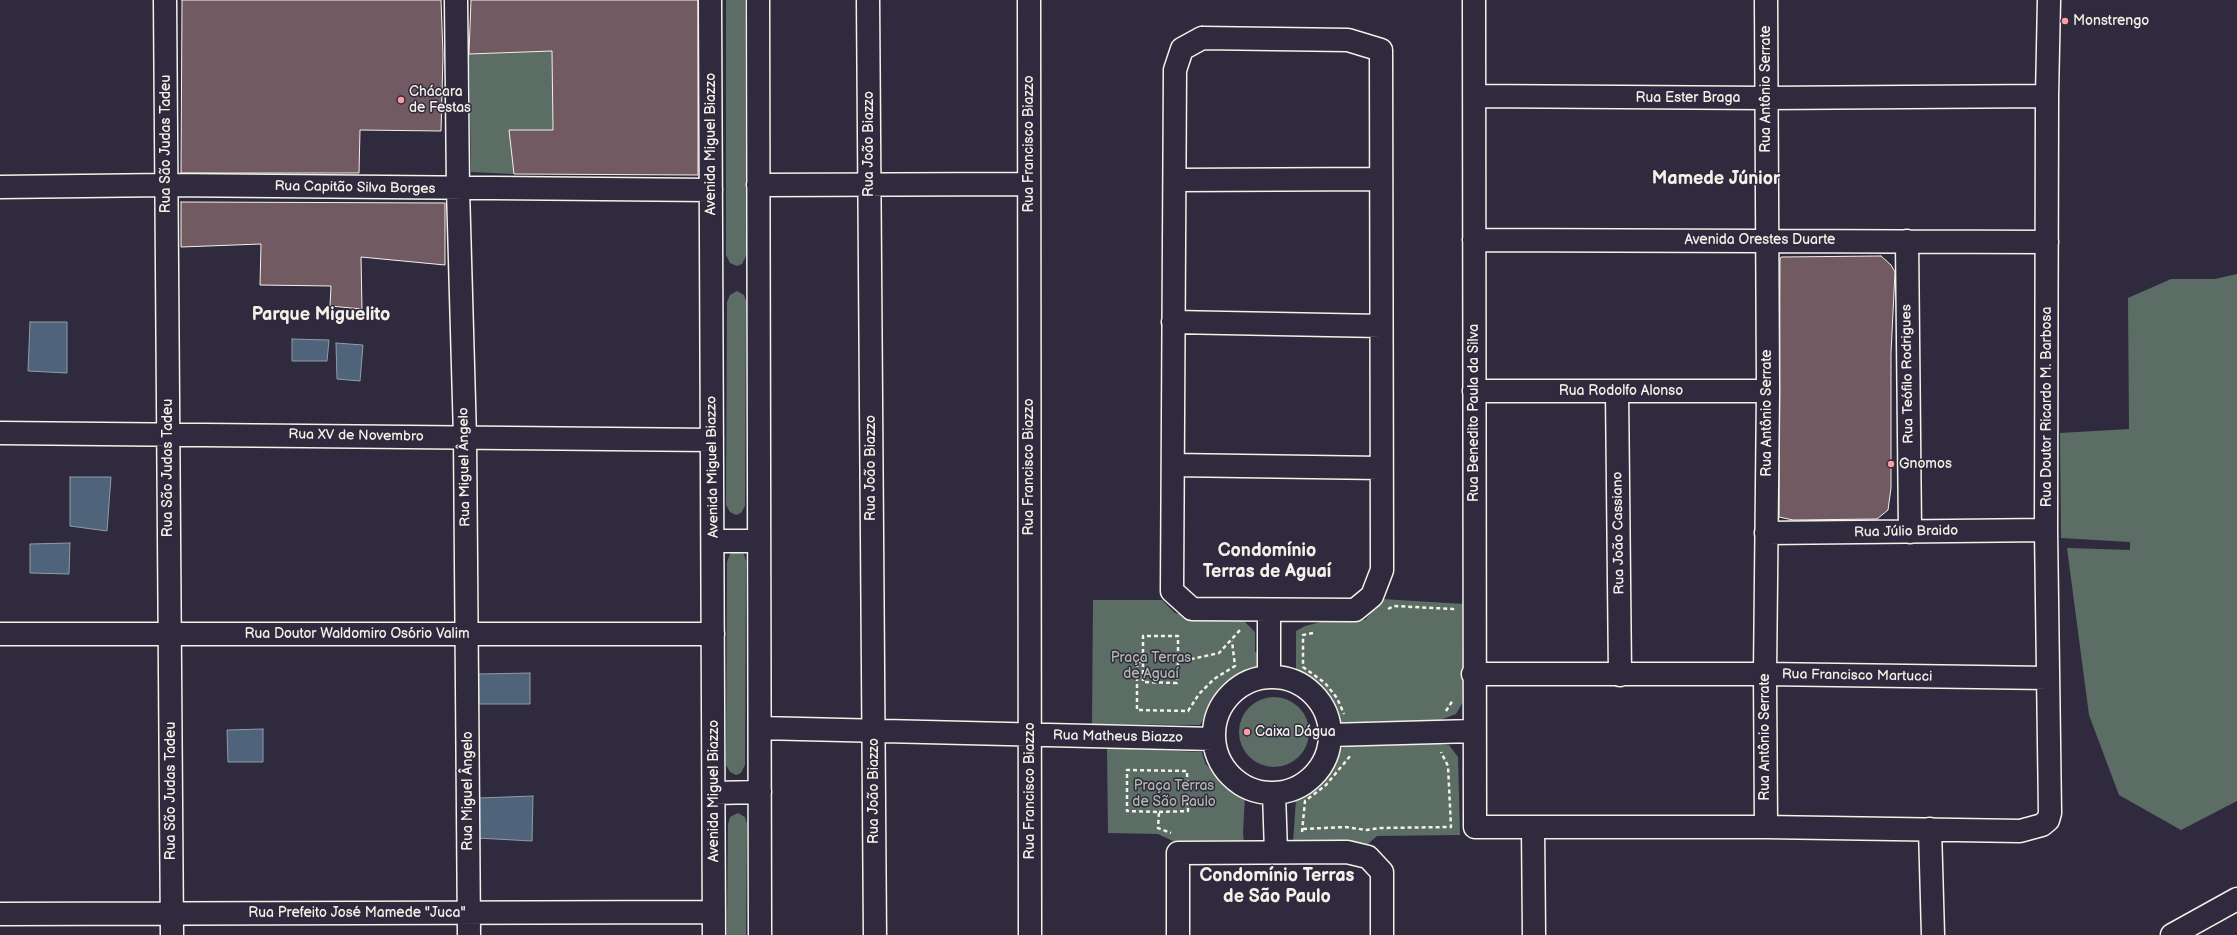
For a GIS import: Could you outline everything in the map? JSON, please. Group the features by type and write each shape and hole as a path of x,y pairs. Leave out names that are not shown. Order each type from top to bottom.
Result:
{"street":[{"name":"Rua São Judas Tadeu","path":"165,0 172,935"},
{"name":"Rua Miguel Ângelo","path":"456,0 458,189 465,437 468,935"},
{"name":"Avenida Miguel Biazzo","path":"710,0 714,935"},
{"path":"758,0 760,935"},
{"name":"Rua João Biazzo","path":"868,0 875,935"},
{"name":"Rua Francisco Biazzo","path":"1029,0 1030,935"},
{"name":"Rua Benedito Paula da Silva","path":"1474,0 1473,731 1475,827 1534,827"},
{"name":"Rua Antônio Serrate","path":"1766,0 1768,391 1765,674 1766,827"},
{"name":"Rua Doutor Ricardo M. Barbosa","path":"1930,829 2020,831 2042,825 2048,820 2050,814 2046,530 2047,96 2049,0"},
{"path":"1202,38 1348,40 1381,50 1382,570 1372,596 1355,610 1192,609 1172,591 1175,180 1175,70 1182,50 1202,38"},
{"name":"Rua Ester Braga","path":"1474,96 1766,98 2047,96"},
{"path":"1175,180 1381,179"},
{"path":"758,185 1029,184"},
{"name":"Rua Capitão Silva Borges","path":"0,187 166,185 458,189 711,190"},
{"name":"Avenida Orestes Duarte","path":"1474,240 2047,242"},
{"name":"Rua Teófilo Rodrigues","path":"1907,241 1910,532"},
{"path":"1174,322 1381,326"},
{"name":"Rua Rodolfo Alonso","path":"1474,391 1768,391"},
{"name":"Rua João Cassiano","path":"1617,391 1620,675"},
{"name":"Rua XV de Novembro","path":"0,432 712,440"},
{"path":"1173,465 1381,468"},
{"name":"Rua Júlio Braido","path":"1766,533 2046,530"},
{"path":"713,541 759,541"},
{"path":"1269,610 1269,676"},
{"name":"Rua Doutor Waldomiro Osório Valim","path":"0,634 713,634"},
{"name":"Rua Francisco Martucci","path":"1473,674 1765,674 2048,678"},
{"path":"1269,676 1292,680 1312,693 1326,712 1330,734 1326,756 1314,775 1295,788 1274,793 1252,789 1232,778 1219,760 1213,739 1216,716 1228,696 1247,682 1269,676"},
{"name":"Rua Matheus Biazzo","path":"760,728 1213,739"},
{"path":"1330,734 1473,731"},
{"path":"714,793 760,792"},
{"path":"1274,793 1276,852"},
{"path":"1534,935 1534,827 1766,827 1930,829 1933,935"},
{"path":"1178,935 1178,853 1276,852 1347,852 1368,857 1382,872 1382,935"},
{"path":"2172,935 2237,899"},
{"name":"Rua Prefeito José Mamede \"Juca\"","path":"0,914 172,912 714,912"}],"path":[{"path":"1384,611 1394,606 1453,609 1453,617"},
{"path":"1296,610 1305,626 1313,633"},
{"path":"1178,662 1218,653 1232,641 1243,627"},
{"path":"1319,628 1313,633 1303,635 1303,667 1325,683 1337,698 1346,717"},
{"path":"1144,636 1178,636 1178,662 1177,683 1143,682 1144,636"},
{"path":"1143,662 1137,662 1137,710 1188,711 1199,694 1214,678 1235,666 1232,641"},
{"path":"1443,714 1453,702 1453,694"},
{"path":"1303,829 1345,827 1367,830 1379,828 1451,827 1448,766 1440,751 1432,751"},
{"path":"1298,852 1303,829 1305,801 1326,785 1353,753"},
{"path":"1127,770 1187,771 1188,811 1159,812 1127,811 1127,770"},
{"path":"1159,812 1158,828 1177,836"}],"green space":[{"path":"726,0 745,0 746,256 742,264 737,266 730,263 726,255"},
{"path":"552,51 553,130 514,174 471,172 469,54"},
{"path":"2237,274 2237,801 2181,830 2119,795 2089,715 2067,548 2130,550 2130,542 2061,538 2060,433 2129,429 2128,298 2171,279 2215,279"},
{"path":"737,291 744,295 746,301 745,506 741,513 736,515 730,512 726,505 727,302 730,295"},
{"path":"737,550 744,554 746,561 745,765 741,773 736,775 730,772 726,765 727,562 730,554"},
{"path":"1382,599 1464,604 1464,700 1456,714 1435,722 1341,724 1331,697 1317,684 1296,672 1296,631 1305,626 1332,619 1365,620"},
{"name":"Praça Terras de Aguaí","path":"1093,600 1162,600 1175,613 1187,616 1240,617 1255,632 1255,652 1262,652 1261,671 1246,672 1234,679 1220,691 1200,725 1092,724"},
{"path":"1267,697 1281,697 1294,703 1303,712 1307,718 1309,732 1307,746 1299,757 1288,765 1281,767 1267,767 1260,765 1249,757 1241,746 1239,739 1239,725 1241,718 1249,707 1260,699"},
{"path":"1428,743 1449,745 1458,757 1460,835 1377,836 1367,845 1293,842 1296,799 1313,785 1330,766 1342,748 1354,744"},
{"name":"Praça Terras de São Paulo","path":"1107,748 1202,752 1205,763 1219,780 1228,788 1245,795 1243,832 1244,844 1189,845 1175,842 1158,834 1108,833"},
{"path":"738,813 745,817 747,824 746,935 727,935 728,824 730,817"}],"water":[{"path":"30,322 67,322 67,373 28,371"},
{"path":"292,339 329,340 327,361 292,361"},
{"path":"336,343 363,345 360,381 337,379"},
{"path":"70,477 111,477 107,531 70,526"},
{"path":"70,543 69,574 30,573 30,544"},
{"path":"530,673 530,704 479,704 478,674"},
{"path":"263,729 263,762 228,762 227,730"},
{"path":"533,796 532,841 477,838 479,798"}],"building":[{"path":"182,0 441,0 443,55 441,131 360,130 359,173 181,173"},
{"path":"471,0 698,0 698,175 514,174 509,130 553,130 552,51 469,54"},
{"path":"181,202 445,203 445,265 361,257 362,309 330,306 331,286 260,285 261,244 181,247"},
{"path":"1881,256 1891,265 1895,272 1891,353 1891,488 1888,510 1877,519 1793,520 1779,517 1780,259 1781,257"}],"place":[{"name":"Monstrengo","path":"2065,21"},
{"name":"Chácara de Festas","path":"401,100"},
{"name":"Gnomos","path":"1891,464"},
{"name":"Caixa Dágua","path":"1247,732"}],"district":[{"name":"Mamede Júnior","path":"1716,179"},
{"name":"Parque Miguelito","path":"321,315"},
{"name":"Condomínio Terras de Aguaí","path":"1267,561"},
{"name":"Condomínio Terras de São Paulo","path":"1277,886"}]}
